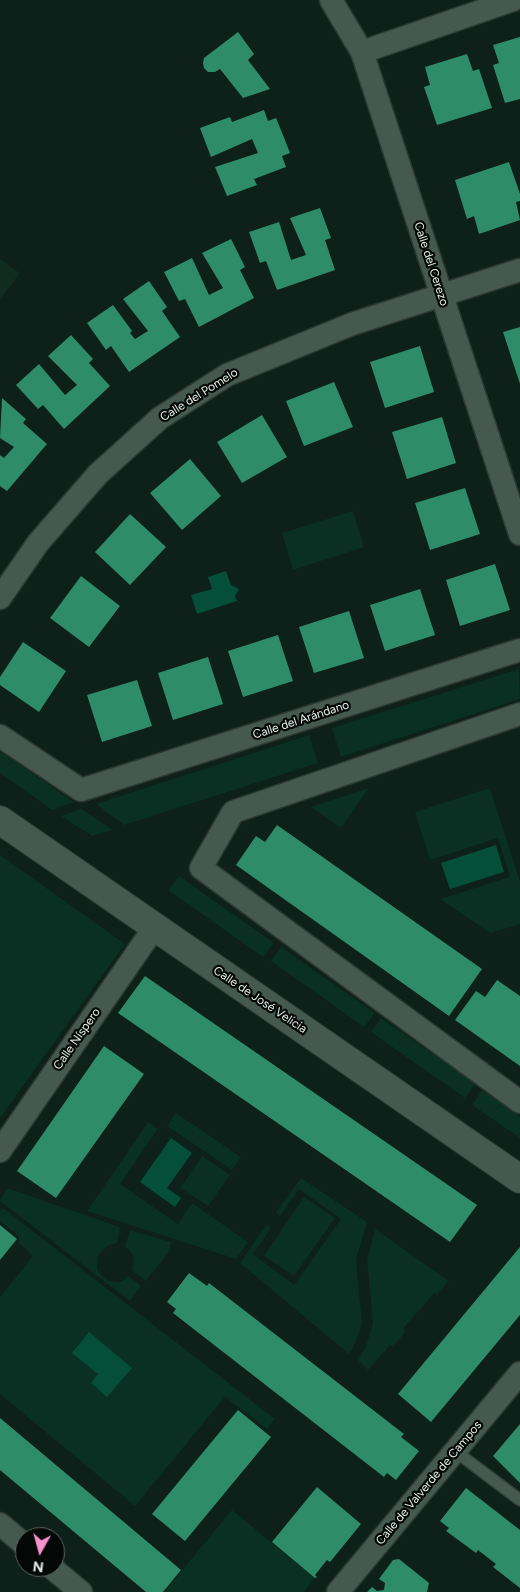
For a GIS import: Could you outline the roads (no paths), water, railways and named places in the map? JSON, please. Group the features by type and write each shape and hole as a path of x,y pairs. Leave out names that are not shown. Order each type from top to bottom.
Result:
{"street":[{"name":"Calle del Cerezo","path":"331,0 362,52 520,534"},
{"path":"362,52 513,0"},
{"name":"Calle del Pomelo","path":"0,598 38,543 98,474 160,418 227,375 352,324 520,270"},
{"name":"Calle del Arándano","path":"0,736 81,790 520,650"},
{"path":"520,714 233,812 201,868 520,1102"},
{"name":"Calle de José Velicia","path":"0,820 520,1179"},
{"name":"Calle Níspero","path":"0,1150 154,928"},
{"name":"Calle de Valverde de Campos","path":"338,1592 520,1373"},
{"path":"0,1524 15,1537"},
{"path":"63,1577 81,1592"}],"lane":[{"path":"456,1451 520,1500"}]}
